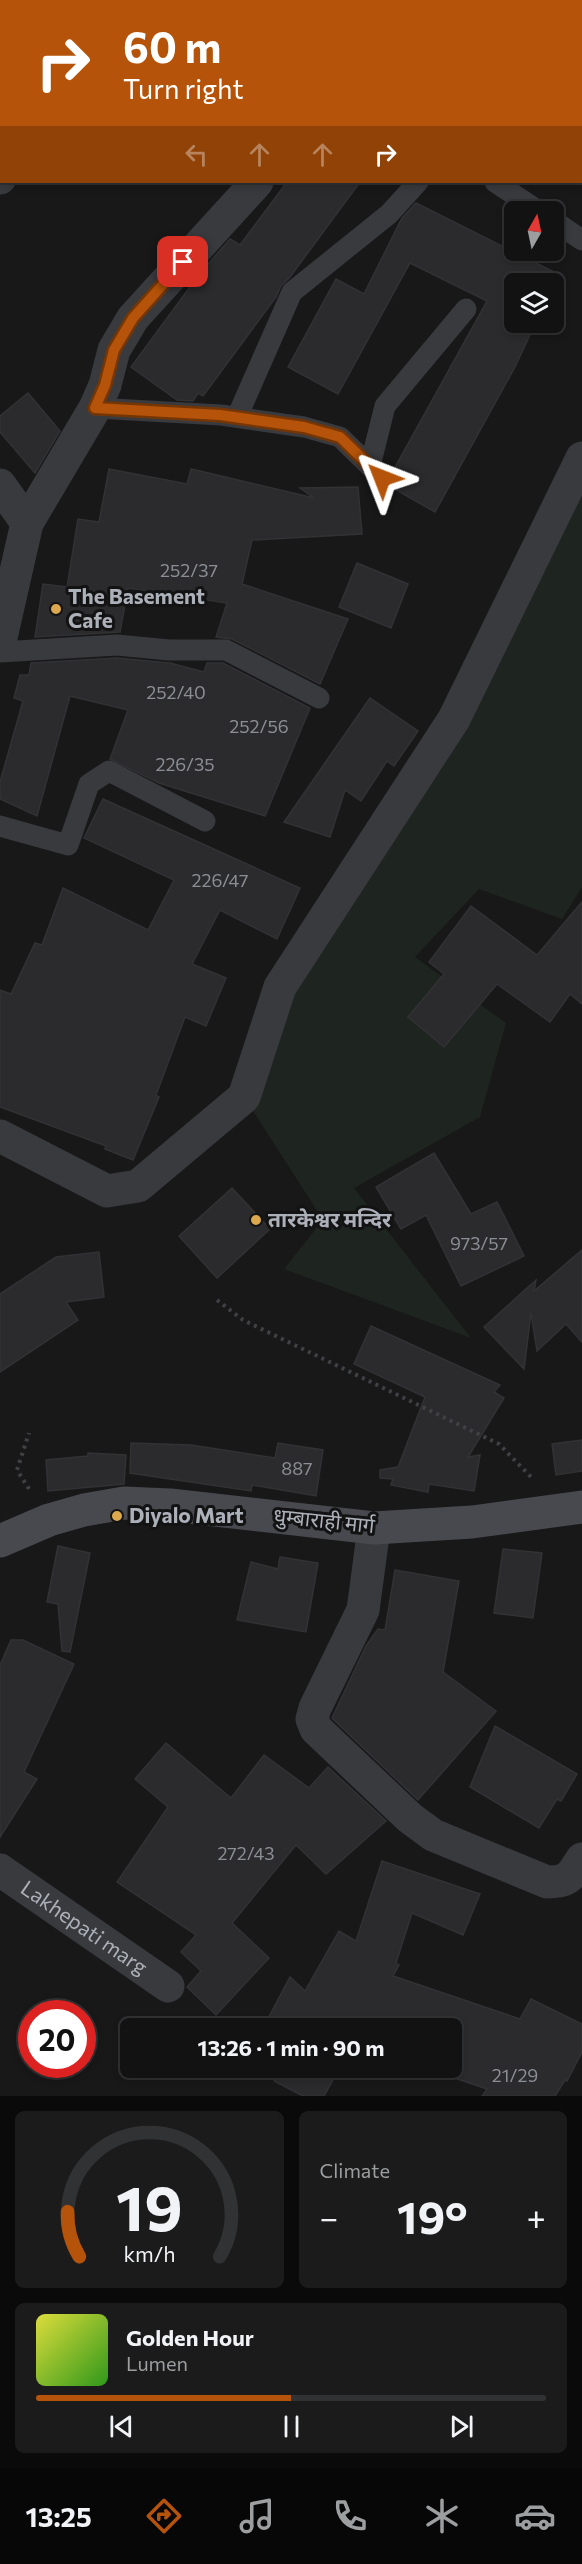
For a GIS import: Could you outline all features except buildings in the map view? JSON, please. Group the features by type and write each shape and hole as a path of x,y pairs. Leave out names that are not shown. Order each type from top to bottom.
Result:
{"main road":[{"name":"धुम्बाराही मार्ग","path":"0,1541 49,1520 84,1510 124,1503 170,1505 374,1528 472,1522 573,1508"}],"street":[{"path":"0,642 27,524 95,408 105,385 114,350 133,318 256,183"},
{"path":"0,1136 107,1191 138,1186 244,1097 280,987 454,719 582,458"},
{"path":"0,485 27,524"},
{"path":"374,1528 363,1610 315,1708 312,1719 316,1729 410,1818 433,1835 547,1882 563,1882 571,1876 582,1859"},
{"name":"Lakhepati marg","path":"0,1870 168,1986"}],"lane":[{"path":"237,417 292,292 389,214 417,183"},
{"path":"496,183 524,201"},
{"path":"564,228 582,240"},
{"path":"95,408 237,417 304,427 340,437 376,472 385,406 466,309"},
{"path":"0,652 117,645 169,650 226,650 319,698"},
{"path":"0,826 68,845 88,784 109,771 205,821"}],"path":[{"path":"217,1300 243,1320 499,1444 573,1508"},
{"path":"29,1433 17,1470 49,1520"}],"shaded area":[{"path":"582,474 582,887 562,919 479,889 415,957 506,1023 480,1117 354,1188 471,1338 284,1269 323,1220 244,1097 275,1002"}],"place":[{"name":"The Basement Cafe","path":"56,609"},
{"name":"तारकेश्वर मन्दिर","path":"256,1220"},
{"name":"Diyalo Mart","path":"117,1516"}],"route":[{"path":"183,262 133,318 114,350 105,385 95,408 220,415 304,427 340,437 382,478"}]}
